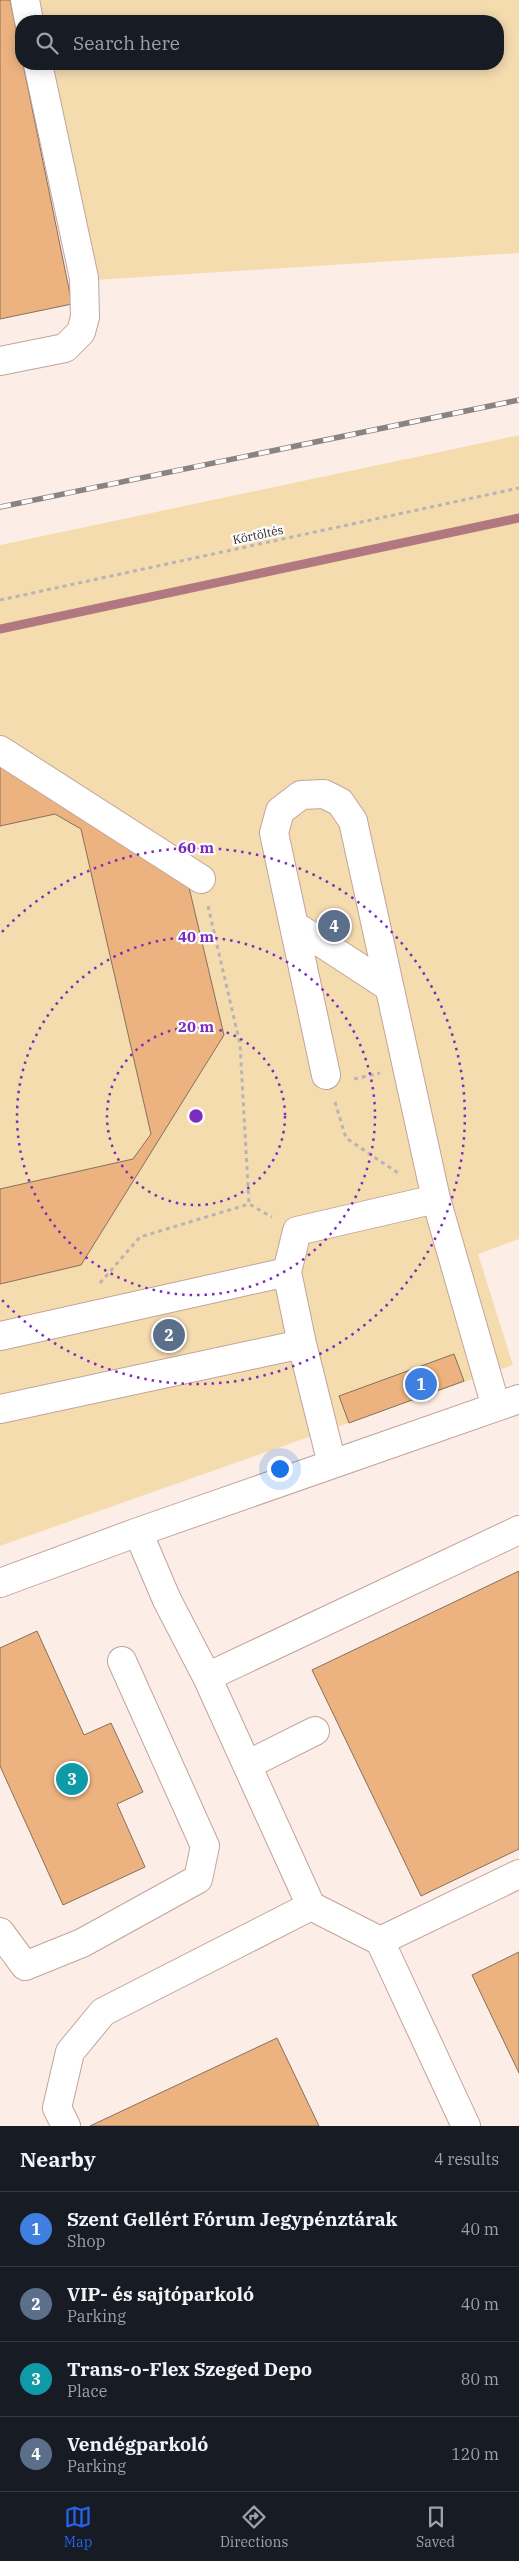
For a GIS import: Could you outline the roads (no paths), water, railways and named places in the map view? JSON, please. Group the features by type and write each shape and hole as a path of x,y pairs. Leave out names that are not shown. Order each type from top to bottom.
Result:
{"lane":[{"path":"25,0 28,15"},
{"path":"0,361 65,348 81,332 85,317 84,278 39,70"},
{"path":"0,750 201,879"},
{"path":"0,1583 138,1532 507,1403 436,1199 353,822 340,802 324,794 301,795 280,811 274,833 328,1080"},
{"path":"294,925 389,987"},
{"path":"332,1464 302,1344 287,1272 296,1232 436,1199"},
{"path":"0,1336 287,1272"},
{"path":"0,1409 302,1344"},
{"path":"207,1677 519,1530"},
{"path":"138,1532 167,1600 207,1677 311,1906 380,1942 466,2126"},
{"path":"0,1932 25,1966 82,1943 198,1879 205,1846 122,1661"},
{"path":"247,1765 315,1732"},
{"path":"380,1942 519,1874"},
{"path":"66,2126 57,2108 70,2052 103,2012 311,1906"}],"waterway":[{"path":"0,629 519,518"}],"railway":[{"path":"0,507 519,400"}],"place":[{"name":"Vendégparkoló","path":"334,926"},
{"name":"VIP- és sajtóparkoló","path":"169,1335"},
{"name":"Szent Gellért Fórum Jegypénztárak","path":"421,1384"},
{"name":"Trans-o-Flex Szeged Depo","path":"72,1779"}]}
